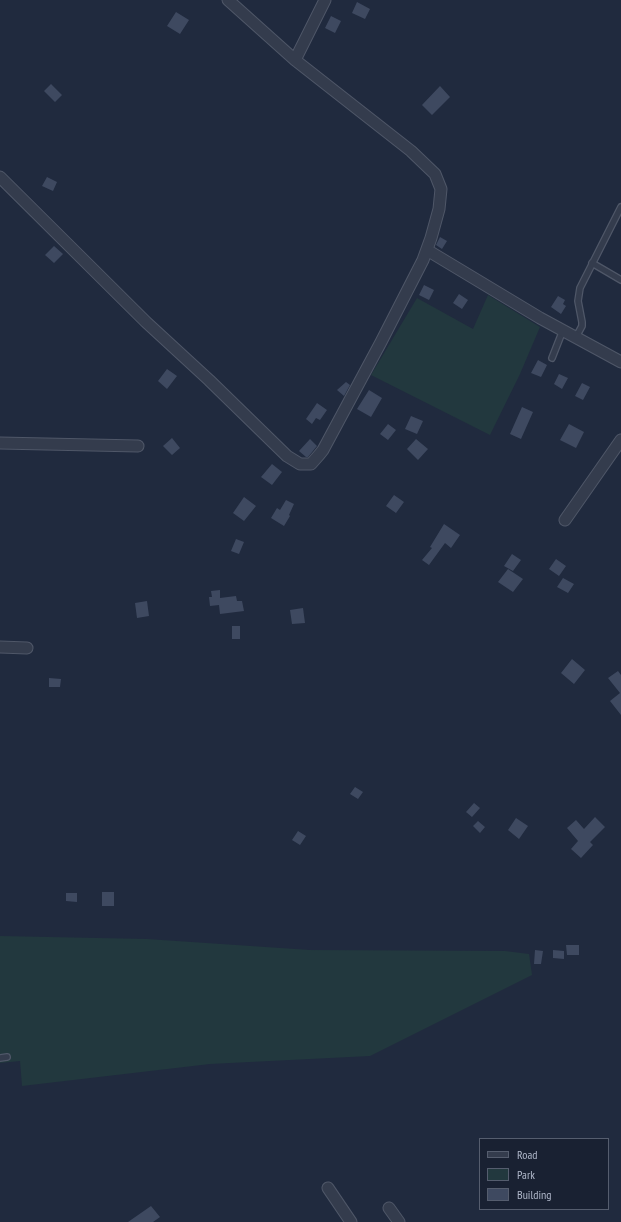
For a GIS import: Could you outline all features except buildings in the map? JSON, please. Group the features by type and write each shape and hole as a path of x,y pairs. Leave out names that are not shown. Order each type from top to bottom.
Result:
{"street":[{"path":"0,177 146,322 209,380 287,456 300,464 311,464 323,450 378,348 427,250 437,215 441,189 435,174 411,151 295,60 228,0"},
{"path":"295,60 325,0"},
{"path":"427,250 514,303 621,362"},
{"path":"565,520 621,440"},
{"path":"0,443 138,446"},
{"path":"0,648 27,648"},
{"path":"328,1188 351,1222"},
{"path":"389,1208 399,1222"}],"lane":[{"path":"576,337 582,326 578,294 582,283 621,207"},
{"path":"592,263 621,280"},
{"path":"552,358 563,330"},
{"path":"0,1058 7,1057"}],"green space":[{"path":"488,295 540,327 520,374 490,435 371,375 417,298 473,329"},
{"path":"0,936 147,939 310,950 505,951 529,954 532,975 370,1056 210,1064 22,1086 20,1061 0,1063"}]}
